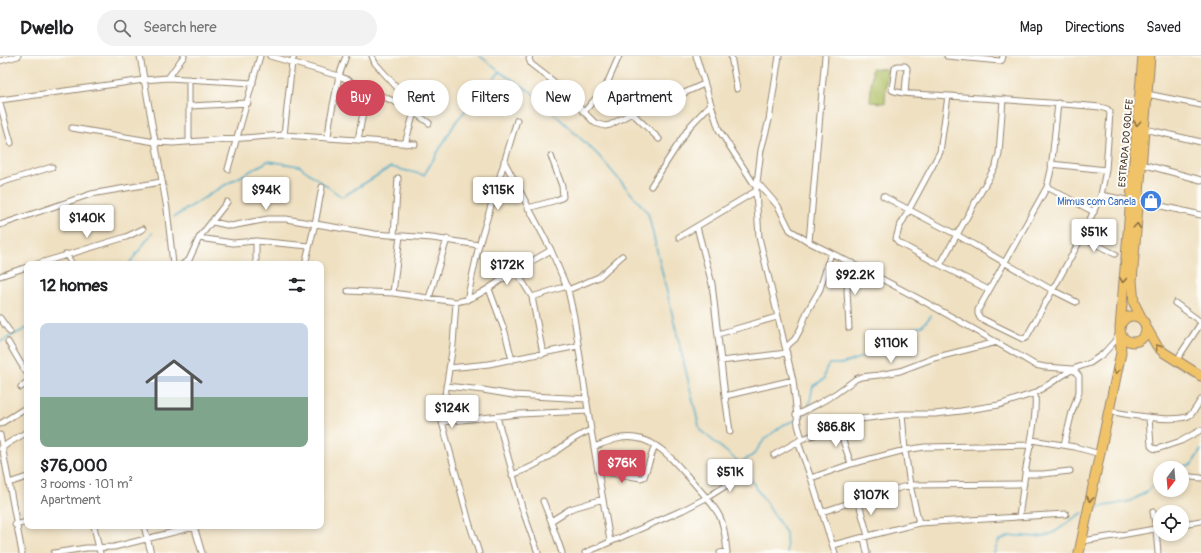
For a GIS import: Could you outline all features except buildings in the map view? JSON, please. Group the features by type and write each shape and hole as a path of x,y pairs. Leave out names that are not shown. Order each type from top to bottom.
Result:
{"highway":[{"name":"ESTRADA DO GOLFE","path":"1143,56 1135,201 1134,303 1156,346 1176,361 1201,376"},
{"name":"ESTRADA DO GOLFE","path":"1079,553 1120,353 1120,330 1135,201 1142,164 1150,56"},
{"path":"1134,316 1144,323 1145,336 1138,342 1129,342 1125,340 1120,330 1121,324 1126,318 1134,316"}],"street":[{"path":"0,60 18,56"},
{"path":"140,56 161,182 167,209 173,261"},
{"path":"168,78 184,56"},
{"path":"228,169 248,103 260,56"},
{"path":"270,56 339,76 347,80"},
{"path":"284,135 292,62 294,56"},
{"path":"328,138 339,76 346,56"},
{"path":"372,56 375,63 393,83"},
{"path":"530,56 529,59 531,64 552,80"},
{"path":"585,111 606,86 619,56"},
{"path":"696,56 719,130 756,187 778,206 790,230 809,242 852,263 997,342 1035,365 1073,369 1079,376 1079,392 1072,412 1064,445"},
{"path":"731,56 737,89"},
{"path":"779,56 769,120 761,150 756,187 759,237 777,317 787,350 793,380 800,440 835,553"},
{"path":"809,242 825,56"},
{"path":"947,56 971,57 1000,61 1002,60 1003,56"},
{"path":"905,93 906,68 904,66 897,66 895,68 892,90 895,92 905,93 948,96 1058,103 1100,107 1110,112 1106,170 1101,195 1082,237 1026,338 1022,339 980,318 978,310 1047,187 1052,164 1058,103"},
{"path":"0,100 168,78 253,82"},
{"path":"189,79 189,142"},
{"path":"686,92 704,84"},
{"path":"1147,94 1201,105"},
{"path":"948,96 940,152 897,233 896,239 899,243 990,290"},
{"path":"940,265 998,160 1003,99"},
{"path":"190,106 248,103"},
{"path":"0,104 11,143"},
{"path":"651,186 690,126 710,105"},
{"path":"585,113 595,123 605,126 610,125 626,116"},
{"path":"358,140 363,116"},
{"path":"405,144 413,116"},
{"path":"419,116 429,123"},
{"path":"635,116 659,139"},
{"path":"467,300 479,244 517,120"},
{"path":"72,128 155,142 173,143 284,135 415,144"},
{"path":"1145,129 1201,142"},
{"path":"528,208 563,197 562,186 550,156"},
{"path":"504,161 552,250 567,288 574,317 610,541"},
{"path":"1052,164 1106,170"},
{"path":"1142,164 1201,180"},
{"path":"0,183 52,167"},
{"path":"394,293 398,178"},
{"path":"0,225 91,194 161,182"},
{"path":"306,261 322,187"},
{"path":"679,237 697,227 756,187"},
{"path":"1047,187 1094,212"},
{"path":"1101,195 1201,215"},
{"path":"883,196 957,235 1052,290 1076,302"},
{"path":"186,261 191,257 199,238 213,222 226,202"},
{"path":"213,222 231,226 261,220 277,219 299,221 375,234 447,239 479,244"},
{"path":"697,227 710,273 724,396 730,432"},
{"path":"46,261 126,237 143,229"},
{"path":"1082,237 1115,254"},
{"path":"199,238 233,243 256,241 309,246"},
{"path":"429,298 447,239"},
{"path":"256,241 256,261"},
{"path":"348,291 394,293 456,302 467,300 489,289 552,250"},
{"path":"721,361 787,350 801,328 820,289 831,253"},
{"path":"66,254 70,261"},
{"path":"532,298 599,277 622,256"},
{"path":"849,328 847,290 852,263"},
{"path":"0,276 24,268"},
{"path":"516,271 532,298 542,354"},
{"path":"489,289 505,332 512,360"},
{"path":"456,302 453,345 442,422 479,553"},
{"path":"1175,303 1201,323 1176,361"},
{"path":"718,334 777,317"},
{"path":"0,318 10,332"},
{"path":"774,455 800,440 860,419 902,414 935,414 961,411 999,404 1035,394 1073,369 1090,363 1103,354 1114,342 1120,330"},
{"path":"8,342 24,369"},
{"path":"796,414 816,405 861,377 900,371 934,358 997,342"},
{"path":"449,368 512,360 578,346"},
{"path":"724,396 793,380"},
{"path":"20,387 24,384"},
{"path":"446,386 513,395 587,399"},
{"path":"1019,517 1036,411 1035,394"},
{"path":"1109,411 1149,418 1182,418 1190,416 1201,400"},
{"path":"0,424 24,409"},
{"path":"442,422 519,414 588,411"},
{"path":"902,414 910,485 919,524"},
{"path":"496,417 512,475 538,553"},
{"path":"1149,418 1151,446 1157,449 1181,440 1201,430"},
{"path":"838,426 851,464"},
{"path":"512,475 533,466 550,456 580,434 591,430"},
{"path":"1,449 24,434"},
{"path":"0,435 2,465 9,483 15,525 22,553"},
{"path":"594,447 617,438 636,438 655,445 672,459 708,497 722,521 725,532 727,552 720,553"},
{"path":"811,478 851,464 905,450 935,446 1031,442 1064,445 1100,454"},
{"path":"598,471 641,478 644,477 655,445"},
{"path":"1025,474 1070,471"},
{"path":"585,553 610,541 674,515 708,497 743,475"},
{"path":"1189,477 1201,478"},
{"path":"9,483 24,478"},
{"path":"822,512 910,485 1024,484"},
{"path":"551,521 570,509 603,499"},
{"path":"858,500 866,537 867,553"},
{"path":"543,501 562,553"},
{"path":"833,545 919,524 1066,514"},
{"path":"1189,523 1201,521"},
{"path":"15,525 24,523"},
{"path":"95,529 100,551"},
{"path":"144,529 150,553"},
{"path":"54,553 86,548 100,551 186,529"},
{"path":"195,529 202,553"},
{"path":"1082,541 1153,529"},
{"path":"1158,541 1158,553"}],"green space":[{"path":"872,68 887,69 885,103 870,102"}],"waterway":[{"path":"174,217 220,188 268,161 299,166 342,197 391,167 424,175 457,120 500,72 480,56"},
{"path":"500,72 530,91 598,155 648,213 700,430 740,463 786,533 787,553"},
{"path":"131,261 152,233"},
{"path":"809,406 813,386 824,379 825,371 829,364 842,364 879,351 895,335 922,326 931,316"},
{"path":"0,342 24,330"},
{"path":"799,418 806,413"},
{"path":"740,463 753,455 765,439 783,425 796,420"},
{"path":"1189,465 1192,464 1201,450"},
{"path":"1095,508 1131,501 1148,491 1153,486"},
{"path":"994,553 999,540 1011,536 1039,537 1048,535 1083,513"}],"place":[{"name":"Mimus com Canela","path":"1151,201"}]}
